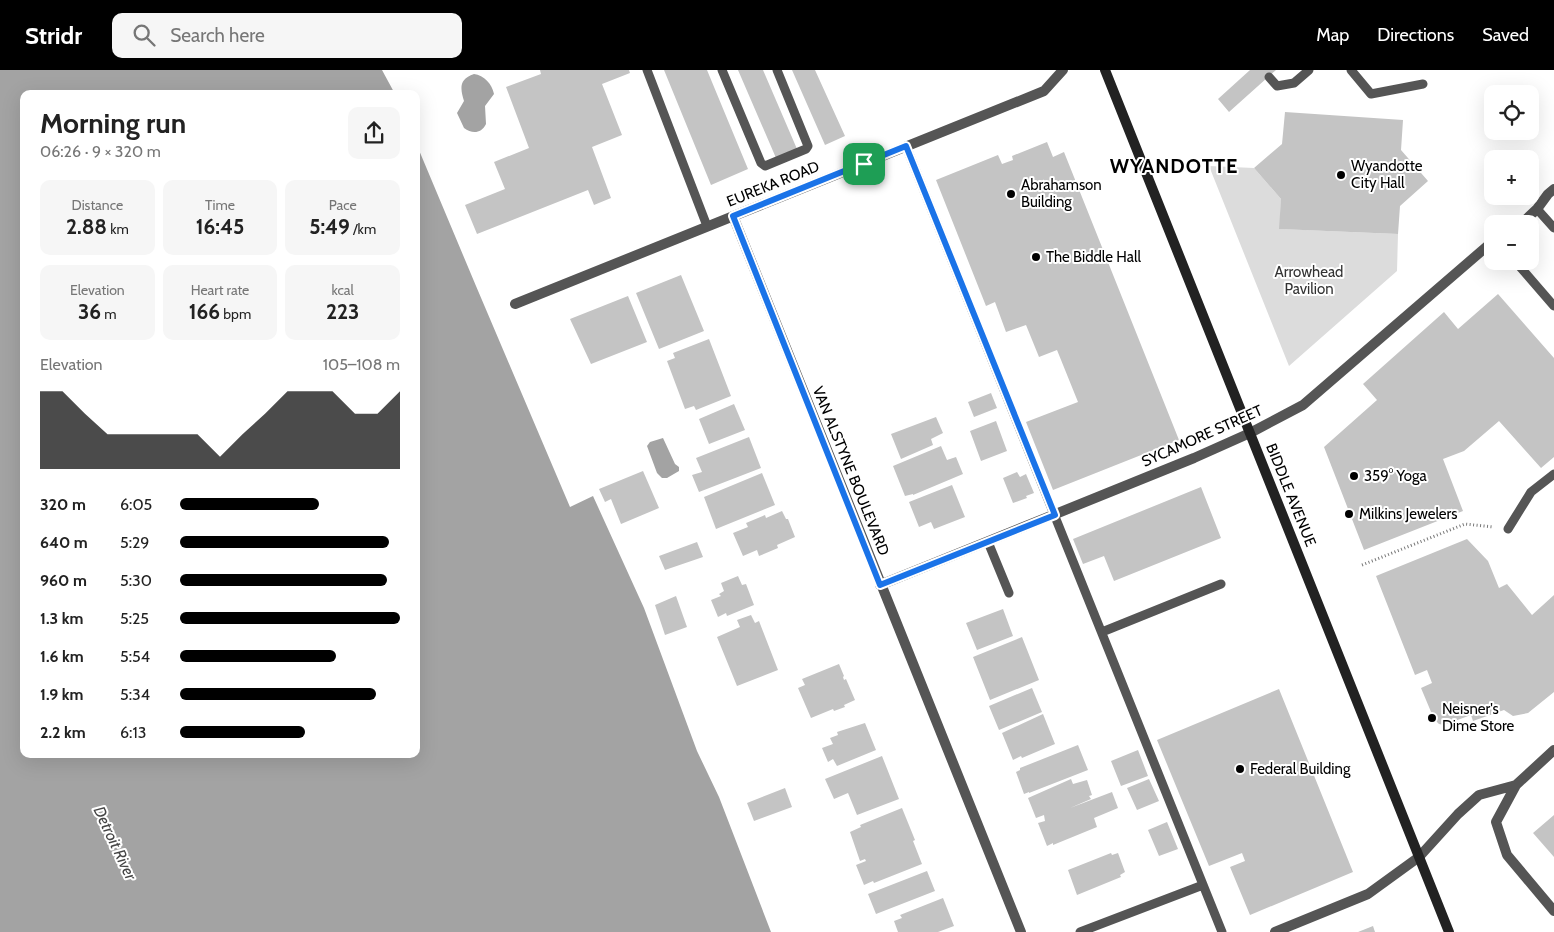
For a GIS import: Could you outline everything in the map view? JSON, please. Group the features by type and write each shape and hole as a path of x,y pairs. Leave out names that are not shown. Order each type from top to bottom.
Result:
{"main road":[{"name":"BIDDLE AVENUE","path":"1105,70 1449,932"}],"street":[{"name":"EUREKA ROAD","path":"515,304 1044,91 1063,70"},
{"path":"1531,215 1554,189"},
{"name":"VAN ALSTYNE BOULEVARD","path":"733,216 1021,932"},
{"name":"SYCAMORE STREET","path":"880,585 1055,515 1250,433 1303,405 1484,249"},
{"path":"1554,750 1516,785 1496,822 1507,855 1554,911"},
{"path":"1276,932 1368,894 1419,857 1458,814 1479,795 1516,785"}],"lane":[{"path":"647,70 708,226"},
{"path":"722,70 761,163 765,166 806,149 808,146 777,70"},
{"path":"1269,77 1277,86 1294,83 1310,70"},
{"path":"1351,70 1372,94 1423,84"},
{"path":"906,146 1222,932"},
{"path":"1537,209 1554,228"},
{"path":"1523,270 1554,306"},
{"path":"1508,529 1531,492 1554,474"},
{"path":"988,542 1009,593"},
{"path":"1102,632 1221,584"},
{"path":"1080,932 1203,885"}],"path":[{"path":"1362,565 1465,524 1508,529"}],"green space":[{"name":"Arrowhead Pavilion","path":"1209,166 1254,168 1281,199 1280,229 1398,234 1397,271 1289,366"}],"water":[{"name":"Detroit River","path":"0,70 382,70 393,90 20,90 20,758 420,758 420,153 570,507 593,496 644,608 697,751 719,797 771,932 0,932"},
{"path":"474,74 481,76 487,81 494,94 485,106 486,124 482,130 476,132 464,128 457,113 464,101 461,88 463,81"},
{"path":"663,438 675,464 679,467 679,471 667,478 662,478 657,473 647,446 650,442"}],"building":[{"path":"540,70 629,70 630,73 602,84 622,135 592,147 611,198 594,205 588,190 477,234 465,205 505,189 494,162 529,148 506,87 541,74"},
{"path":"664,70 707,70 748,169 711,185"},
{"path":"738,70 763,70 797,149 776,158"},
{"path":"792,70 815,70 845,136 825,145"},
{"path":"1250,70 1276,70 1229,112 1218,99"},
{"name":"Wyandotte City Hall","path":"1285,112 1403,120 1401,150 1428,181 1400,206 1398,234 1279,229 1281,199 1254,168 1282,144"},
{"path":"1047,142 1053,157 1064,152 1179,440 1053,490 1026,422 1078,402 1057,350 1039,357 1026,325 1006,332 995,302 986,306 936,180 998,155 1002,164 1013,160 1012,156"},
{"path":"681,275 704,331 659,349 636,293"},
{"path":"1498,294 1554,358 1554,457 1541,468 1499,421 1464,451 1443,459 1463,511 1364,550 1324,447 1377,400 1363,384 1444,312 1458,329"},
{"path":"628,296 647,342 591,364 570,319"},
{"path":"709,339 731,396 696,410 694,406 685,409 667,361 675,358 673,353"},
{"path":"991,393 997,408 974,417 968,402"},
{"path":"734,404 745,430 709,444 699,419"},
{"path":"936,417 943,433 931,439 933,445 901,459 891,434"},
{"path":"996,421 1007,451 981,461 970,431"},
{"path":"749,437 761,468 699,492 692,475 702,472 696,458"},
{"path":"941,446 947,460 956,457 963,474 913,495 905,496 893,466"},
{"path":"643,471 659,508 621,524 611,499 605,502 599,489"},
{"path":"1017,472 1020,477 1026,474 1034,493 1026,496 1027,498 1013,503 1003,478"},
{"path":"762,473 775,505 716,529 704,497"},
{"path":"952,485 965,517 934,529 931,522 919,527 909,502"},
{"path":"1201,487 1221,538 1114,581 1104,556 1083,564 1073,539"},
{"path":"782,511 786,519 788,519 795,537 777,545 778,548 759,556 757,550 743,556 733,533 748,527 746,523 765,515 766,518"},
{"path":"1467,539 1488,561 1499,588 1507,584 1532,615 1554,595 1554,692 1528,713 1513,716 1504,710 1473,721 1471,715 1444,725 1439,724 1434,719 1421,688 1432,683 1427,670 1415,675 1376,576"},
{"path":"697,542 703,557 665,570 659,556"},
{"path":"738,576 742,585 746,584 754,605 727,616 726,613 718,617 711,600 721,596 719,594 724,591 721,583"},
{"path":"676,596 687,627 665,635 655,605"},
{"path":"1003,609 1013,636 977,650 966,623"},
{"path":"751,615 755,623 759,621 778,670 737,686 717,637 740,627 737,620"},
{"path":"1022,637 1039,680 990,700 973,657"},
{"path":"839,664 844,680 846,679 855,700 844,705 845,707 834,711 833,709 811,718 798,688 805,685 802,679"},
{"path":"1032,688 1042,712 999,730 989,706"},
{"name":"Federal Building","path":"1279,689 1353,872 1250,915 1230,867 1245,861 1242,853 1209,866 1157,740"},
{"path":"1043,714 1055,744 1013,760 1002,733"},
{"path":"865,723 876,750 837,766 833,759 828,762 822,748 833,744 830,738 838,735 837,732"},
{"path":"1078,745 1088,770 1024,794 1016,772 1020,768"},
{"path":"1138,750 1148,776 1121,786 1111,761"},
{"path":"882,756 899,799 857,815 848,793 834,799 825,779"},
{"path":"1071,779 1073,784 1087,780 1092,795 1089,796 1091,799 1070,808 1112,792 1118,808 1094,818 1097,827 1047,846 1038,823 1045,821 1044,815 1036,818 1028,798"},
{"path":"1149,779 1159,801 1137,810 1127,788"},
{"path":"785,788 792,807 754,821 747,803"},
{"path":"902,808 922,864 874,883 873,881 864,885 856,865 866,861 865,859 860,861 850,832 861,827 860,825"},
{"path":"1554,815 1554,857 1533,833"},
{"path":"1167,822 1178,849 1159,856 1148,830"},
{"path":"1111,853 1112,855 1118,853 1125,872 1120,875 1121,877 1077,895 1068,870"},
{"path":"927,871 935,891 876,914 868,894"},
{"path":"943,898 954,926 938,932 898,932 894,921 902,918 900,915"},
{"path":"1373,926 1375,932 1358,932"}],"place":[{"name":"Wyandotte City Hall","path":"1341,175"},
{"name":"Abrahamson Building","path":"1011,194"},
{"name":"The Biddle Hall","path":"1036,257"},
{"name":"359° Yoga","path":"1354,476"},
{"name":"Milkins Jewelers","path":"1349,514"},
{"name":"Neisner's Dime Store","path":"1432,718"},
{"name":"Federal Building","path":"1240,769"}],"district":[{"name":"WYANDOTTE","path":"1174,166"}],"route":[{"path":"906,146 1055,515 880,585 733,216 864,164 906,146"}]}
